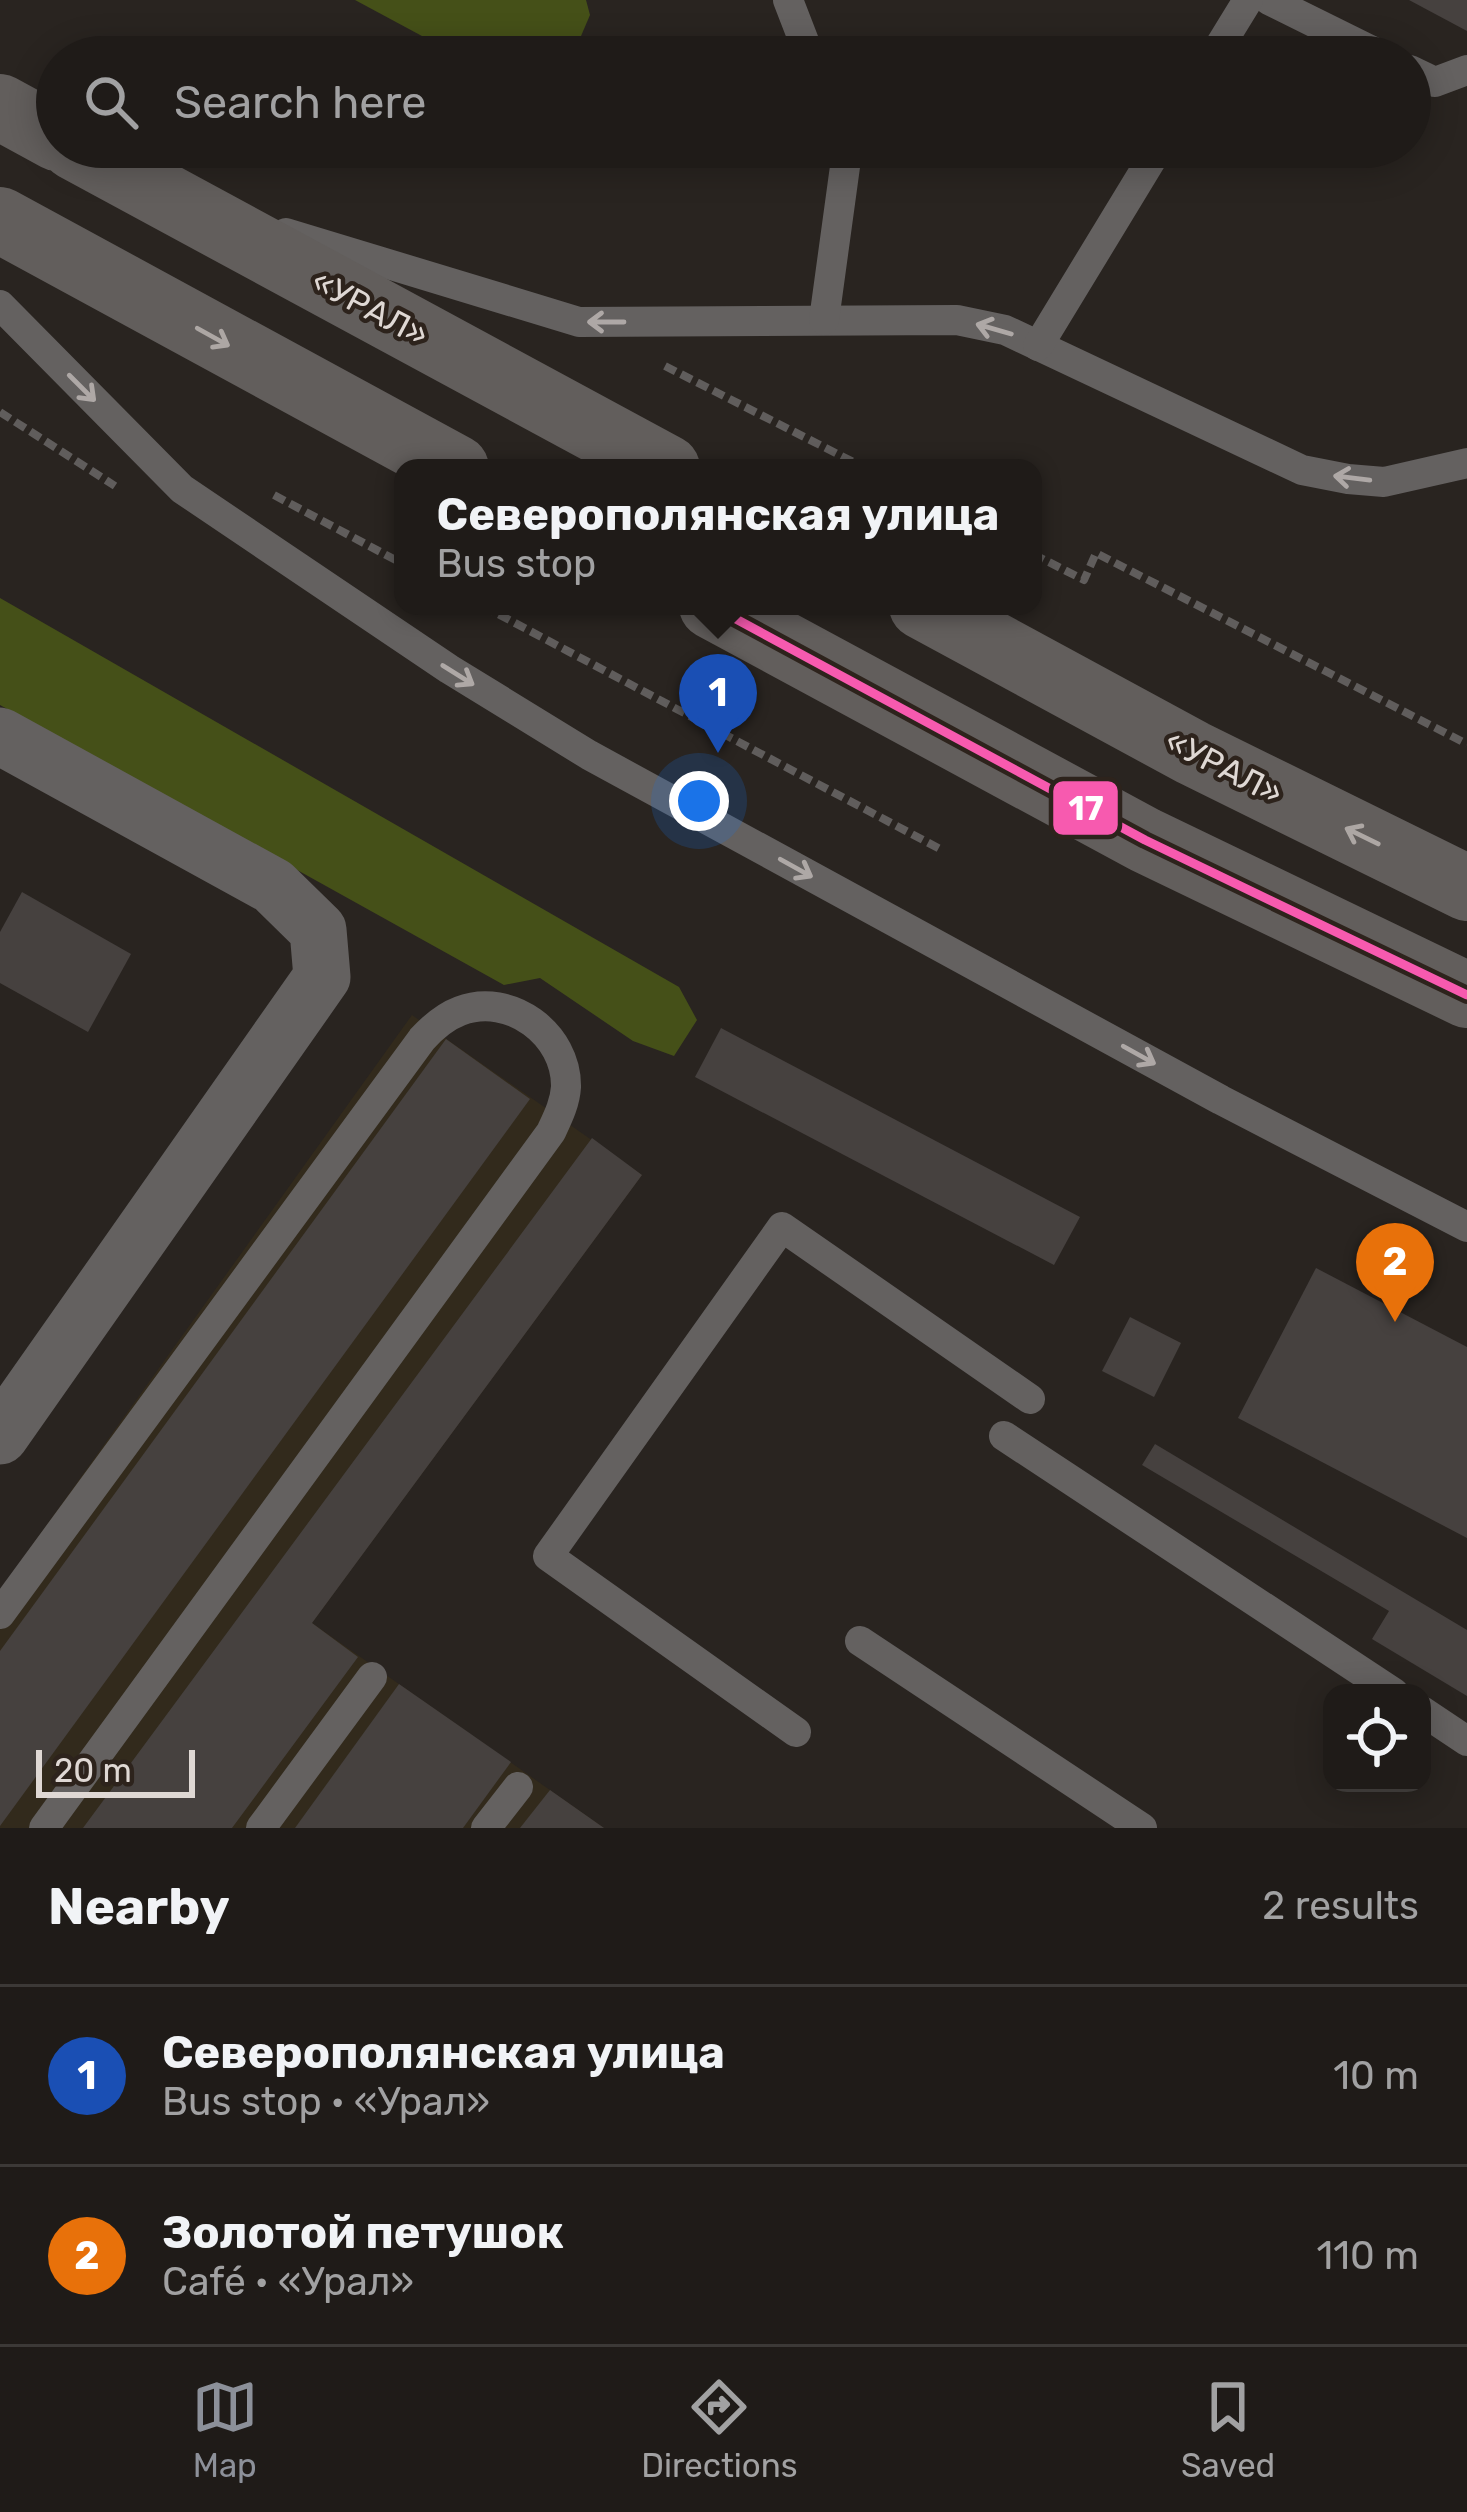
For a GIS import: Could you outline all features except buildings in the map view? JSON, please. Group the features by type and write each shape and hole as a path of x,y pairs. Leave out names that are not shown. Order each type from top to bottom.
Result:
{"highway":[{"path":"0,107 36,127"},
{"name":"«УРАЛ»","path":"113,168 650,459"},
{"path":"0,220 439,459"},
{"path":"729,615 1145,840 1467,995"},
{"name":"«УРАЛ»","path":"939,615 1193,753 1467,888"}],"street":[{"path":"0,736 273,886 318,930 322,977 0,1436"}],"lane":[{"path":"788,0 802,36"},
{"path":"1226,36 1248,0"},
{"path":"1269,0 1342,36"},
{"path":"1431,80 1467,70"},
{"path":"824,320 845,168"},
{"path":"1038,346 1146,168"},
{"path":"162,194 578,322 957,320 1005,330 1302,470 1384,482 1467,463"},
{"path":"0,305 182,489 449,669 610,766 1221,1100 1467,1227"},
{"path":"0,1614 422,1039 461,1010 486,1006 533,1021 562,1060 566,1084 562,1109 551,1132 44,1828"},
{"path":"796,1732 548,1556 561,1537 782,1227 1030,1399"},
{"path":"1004,1436 1380,1684"},
{"path":"860,1641 1142,1828"},
{"path":"261,1828 372,1677"},
{"path":"1431,1718 1467,1741"},
{"path":"487,1828 518,1786"}],"path":[{"path":"660,364 847,459"},
{"path":"1042,559 1084,580 1096,554 1467,744"},
{"path":"499,615 940,849"}],"shaded area":[{"path":"412,1015 642,1175 312,1623 604,1828 0,1828 0,1590"}],"green space":[{"path":"355,0 586,0 590,15 581,36 422,36"},
{"path":"0,598 679,987 697,1020 674,1056 633,1041 540,978 504,985 0,705"}],"transit line":[{"name":"17","path":"729,615 1145,840 1467,995"}],"place":[{"name":"Северополянская улица","path":"718,753"},
{"name":"Золотой петушок","path":"1395,1322"}]}
